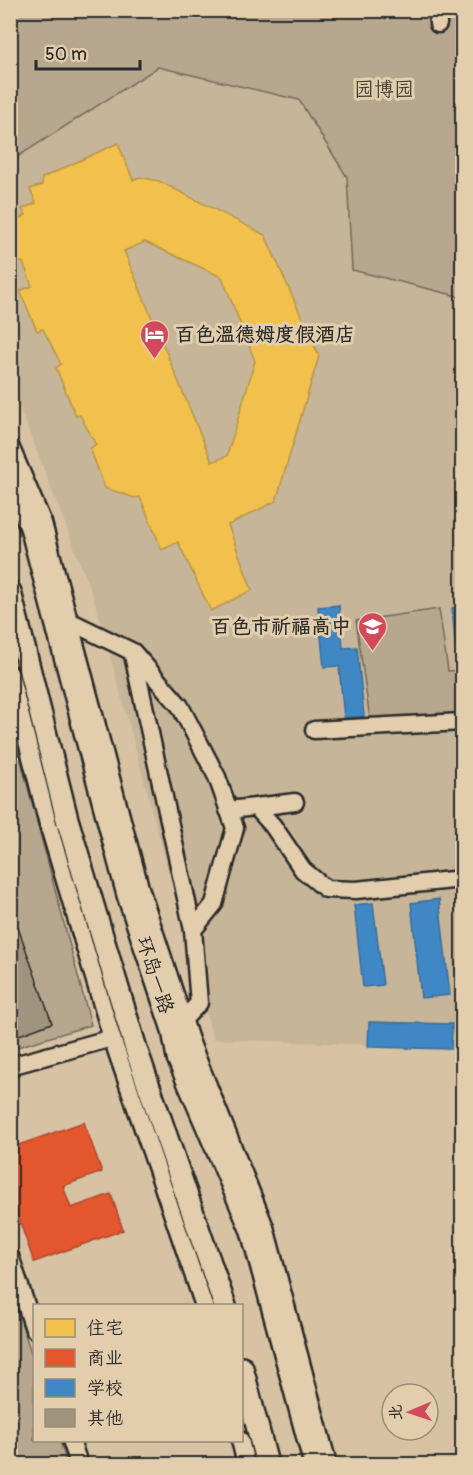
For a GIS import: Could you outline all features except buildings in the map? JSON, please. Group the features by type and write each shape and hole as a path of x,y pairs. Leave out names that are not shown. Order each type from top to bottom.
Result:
{"main road":[{"name":"环岛一路","path":"10,480 31,527 62,617 128,895 178,1025 178,1058 252,1231 315,1464"},
{"name":"环岛一路","path":"10,592 67,819 122,1003 225,1304"},
{"path":"243,1372 267,1464"}],"street":[{"path":"10,446 44,523 62,617 133,652 180,706 217,777 235,828 214,904 194,930"},
{"path":"133,652 194,930 199,1003 178,1025 191,1044 265,1227 328,1464"},
{"path":"10,674 48,824 112,1038 204,1304"},
{"path":"314,730 462,722"},
{"path":"228,810 295,802"},
{"path":"256,807 273,826 303,870 326,889 356,890 462,879"},
{"path":"10,1070 14,1065 112,1038"},
{"path":"10,1256 33,1326"},
{"path":"72,1442 79,1464"},
{"path":"240,1442 246,1464"}],"shaded area":[{"path":"158,66 300,100 347,177 353,270 457,296 462,303 462,1048 213,1039 94,599 11,385 11,161"}],"green space":[{"name":"园博园","path":"11,11 462,11 462,303 457,296 352,270 347,177 299,100 158,67 11,161"},
{"path":"439,609 448,671 462,670 462,714 371,727 356,621"},
{"path":"10,720 91,1025 11,1049 10,1049"},
{"path":"10,1287 33,1359 33,1442 60,1442 67,1464 11,1464"}],"place":[{"name":"百色温德姆度假酒店","path":"154,360"},
{"name":"百色市祈福高中","path":"372,652"}]}
